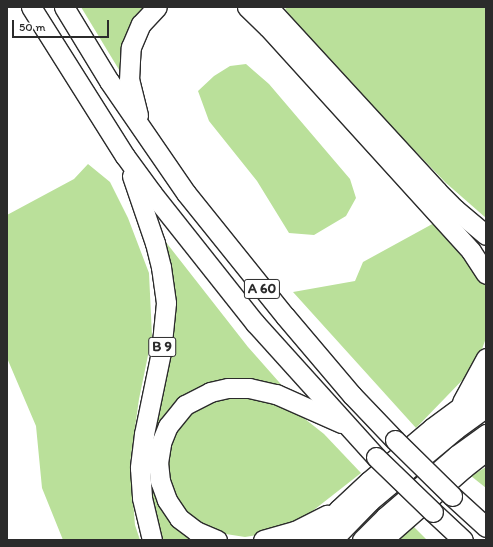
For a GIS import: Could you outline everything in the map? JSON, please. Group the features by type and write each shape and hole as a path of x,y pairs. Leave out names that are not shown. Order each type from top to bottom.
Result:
{"highway":[{"name":"A 60","path":"31,7 125,156 152,193 255,323 347,426 457,537"},
{"name":"A 60","path":"64,7 109,81 186,193 285,316 352,395 395,440 452,496 485,525"},
{"path":"142,128 129,80 130,47 137,30 146,17 157,7"},
{"path":"247,7 268,27 461,240 475,257 486,274"},
{"path":"268,7 437,191 455,209 486,235"},
{"name":"B 9","path":"125,156 155,243 161,267 166,304 161,352 144,434 140,468 142,498 152,540"},
{"path":"459,407 486,358"},
{"name":"A 60","path":"217,540 196,531 179,518 167,500 160,481 158,462 161,444 168,426 185,406 210,392 228,388 249,388 276,394 347,426"},
{"path":"310,540 339,508 369,481 459,407 486,388"},
{"path":"332,540 370,501 456,429 486,406"},
{"path":"362,540 385,517 451,460 486,434"},
{"path":"382,540 464,468 486,452"},
{"path":"263,540 295,531 339,508"}],"green space":[{"path":"81,7 146,7 121,73"},
{"path":"288,7 486,7 486,218 446,183 325,58 285,9"},
{"path":"246,64 269,84 350,179 356,198 346,216 314,235 289,233 257,181 209,121 198,91 214,76 230,66"},
{"path":"88,164 110,182 128,218 149,273 152,336 139,399 130,463 135,525 140,540 63,540 42,488 36,426 7,358 7,215 74,179"},
{"path":"436,222 465,249 486,285 486,338 476,366 416,428 293,292 355,281 363,262"},
{"path":"165,241 248,347 286,390 211,384 149,452 160,242"},
{"path":"210,397 264,398 300,415 324,434 361,473 310,513 289,525 269,533 245,537 213,532 182,510 168,483 167,445 179,422"},
{"path":"486,467 486,488 471,476"},
{"path":"147,471 154,491 196,540 160,540 154,523"},
{"path":"411,524 427,540 395,540"}]}
